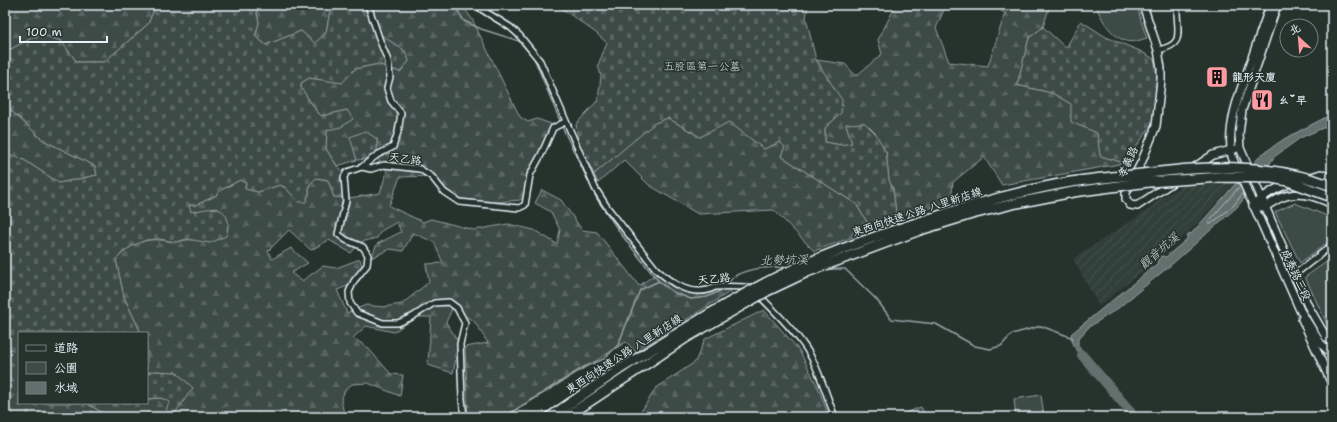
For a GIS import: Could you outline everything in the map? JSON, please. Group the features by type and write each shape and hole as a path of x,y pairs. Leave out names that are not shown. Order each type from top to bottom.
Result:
{"highway":[{"name":"東西向快速公路 八里新店線","path":"566,417 722,306 769,281 856,244 963,208 1011,195 1071,182 1182,169 1216,167 1292,173 1332,186"},
{"name":"東西向快速公路 八里新店線","path":"550,417 620,369 767,290 807,272 920,230 972,214 1073,192 1150,182 1222,177 1272,178 1288,181 1332,197"}],"main road":[{"name":"孝義路","path":"1143,5 1158,50 1161,74 1156,126 1142,162 1126,193 1126,199 1130,205 1137,206 1213,155 1230,149 1240,148"},
{"path":"1230,149 1230,140 1236,108 1270,5"},
{"path":"1240,148 1238,134 1242,110 1277,5"},
{"name":"成泰路三段","path":"1240,148 1308,306 1326,337 1332,343"},
{"name":"成泰路三段","path":"1230,149 1232,158 1300,310 1321,344 1332,354"},
{"path":"1332,179 1320,174 1284,185 1260,194 1253,206 1266,207 1277,200 1290,195 1303,194 1332,204"},
{"path":"1290,287 1298,312 1332,384"}],"street":[{"name":"天乙路","path":"362,167 393,147 398,132 400,113 391,101 387,88 390,77 388,61 368,5"},
{"name":"天乙路","path":"478,5 481,9 510,27 532,50 544,69 565,122 595,188 607,207 656,268 677,286 694,291 708,290 714,287 750,287 786,323 803,344 835,417"},
{"path":"1158,50 1174,45 1178,39 1177,10"},
{"name":"天乙路","path":"362,167 371,168 384,165 420,169 432,177 444,192 459,202 519,208 525,205 530,175 553,128 565,122"},
{"path":"362,167 347,172 344,177 346,200 338,234 346,240 364,247 368,255 367,265 354,281 348,292 350,302 357,313 383,322 398,323 412,317 434,303 448,302 457,308 465,323 460,344 464,417"},
{"path":"1294,274 1332,246"}],"shaded area":[{"path":"1221,163 1233,185 1172,247 1099,306 1073,259 1149,209 1160,199"}],"green space":[{"path":"5,5 156,5 148,24 104,62 77,62 61,41 40,34 5,52"},
{"path":"156,5 268,5 256,9 259,23 255,36 266,45 301,31 315,43 326,33 331,5 375,5 371,18 381,35 405,51 409,61 400,72 378,64 355,69 342,83 309,78 301,83 301,88 318,113 322,116 347,110 353,119 341,127 327,130 326,149 337,166 346,174 349,198 334,197 328,180 316,178 309,185 309,195 306,202 298,202 286,188 280,185 258,192 245,189 246,183 240,180 221,190 215,196 196,205 189,205 191,212 206,209 217,209 225,213 228,223 226,236 210,243 187,239 176,242 159,239 146,240 123,252 116,260 124,297 141,332 18,332 18,404 88,404 106,415 105,417 87,417 79,411 76,417 5,417 5,152 24,160 59,183 97,175 95,166 43,140 5,105 5,52 40,34 61,41 77,62 104,62 148,24"},
{"path":"268,5 331,5 326,33 315,44 301,31 266,45 255,36 259,23 256,9"},
{"path":"375,5 462,5 472,19 520,117 528,122 537,119 551,124 548,138 534,161 530,190 520,200 477,204 453,196 430,176 400,177 389,206 423,222 431,219 474,230 508,224 534,230 557,244 560,230 551,212 535,203 542,190 561,200 582,230 597,232 639,286 657,273 686,291 728,285 731,291 636,352 626,342 506,417 468,417 465,347 488,343 474,321 452,309 446,322 459,343 453,373 428,365 431,317 415,317 394,332 366,326 353,338 367,347 391,374 403,375 400,396 368,383 352,384 345,390 341,400 344,414 349,417 105,417 106,415 88,404 148,404 148,399 161,398 171,402 193,388 176,372 154,371 148,373 148,332 141,332 124,297 116,260 125,251 135,244 147,240 176,242 195,240 218,208 191,212 188,205 196,205 215,196 221,190 240,180 246,183 246,189 258,192 280,185 286,188 299,202 309,195 309,185 316,178 328,180 334,197 349,198 380,193 387,171 377,158 377,139 351,137 357,160 337,166 326,149 327,129 341,127 347,110 322,116 318,113 301,88 301,83 309,78 342,82 355,69 378,64 400,72 409,61 405,51 381,35 371,18","holes":["397,222 401,232 377,244 371,258 390,249 403,251 413,233 434,242 443,263 426,264 429,282 402,304 383,307 366,305 347,313 337,290 358,282 364,274 360,259 336,268 323,266 302,281 291,273 308,263 291,248 272,259 268,251 289,230 311,250 329,240 351,253 361,242 377,238 381,231"]},
{"name":"五股區第一公墓","path":"557,5 808,5 806,18 816,60 842,100 841,113 825,128 825,142 841,145 852,143 846,124 865,123 876,134 886,152 889,180 893,189 897,221 872,230 856,204 781,156 785,147 780,142 764,149 729,122 700,137 668,118 655,123 594,174 578,142 576,124 598,100 601,76 598,65 607,43 596,33"},
{"path":"896,5 946,5 936,28 949,62 988,66 1005,13 990,5 1050,5 1043,27 1029,38 1017,85 1052,93 1071,104 1097,132 1101,156 1125,163 1002,185 984,157 953,182 951,200 897,221 893,189 889,180 886,152 846,124 852,143 841,145 825,142 825,128 841,113 816,60 845,64 856,76 882,54 878,40"},
{"path":"1096,5 1137,5 1147,38 1131,42 1116,36 1100,16"},
{"path":"1081,21 1106,37 1140,51 1154,59 1158,75 1152,124 1125,163 1100,156 1097,133 1071,122 1071,104 1052,93 1017,85 1029,38 1043,27 1066,48"},
{"path":"5,105 43,140 95,166 97,175 59,183 24,160 5,152"},
{"path":"668,118 700,137 729,121 764,149 780,142 785,147 781,156 856,204 872,230 814,251 774,210 698,214 649,185 624,160 598,183 594,174 654,123"},
{"path":"365,131 377,139 377,158 357,160 350,137"},
{"path":"1295,203 1332,218 1332,239 1300,263 1275,212"},
{"path":"1332,258 1332,333 1305,277"},
{"path":"764,310 799,350 818,387 829,417 633,417 639,415 656,388 695,362 705,339"},
{"path":"154,371 176,372 193,388 173,416 166,409 170,402 161,398 148,399 148,373"},
{"path":"1041,395 1044,417 1016,417 1014,399"},
{"path":"921,407 926,417 895,417"}],"water":[{"path":"1332,114 1332,124 1300,138 1274,157 1258,182 1237,207 1172,264 1117,309 1089,327 1078,339 1078,346 1091,362 1089,367 1075,347 1071,334 1157,264 1158,260 1162,256 1166,257 1187,239 1189,233 1191,234 1261,155 1284,139"}],"waterway":[{"name":"北勢坑溪","path":"454,5 464,21 481,29 519,41 534,58 565,133 597,199 621,234 654,276 663,285 675,293 691,299 707,297 722,289"},
{"name":"北勢坑溪","path":"726,285 735,276 747,271 761,268 787,267"},
{"name":"北勢坑溪","path":"827,269 845,269 877,300 891,319 936,324 975,346 990,349 1001,346 1012,334 1041,326 1073,338"},
{"path":"504,417 584,367 604,359 618,345 640,290 659,281"},
{"name":"觀音坑溪","path":"1082,355 1130,411 1132,417"}],"place":[{"name":"龍形天廈","path":"1217,77"},
{"name":"ㄠˇ早","path":"1262,100"}]}
